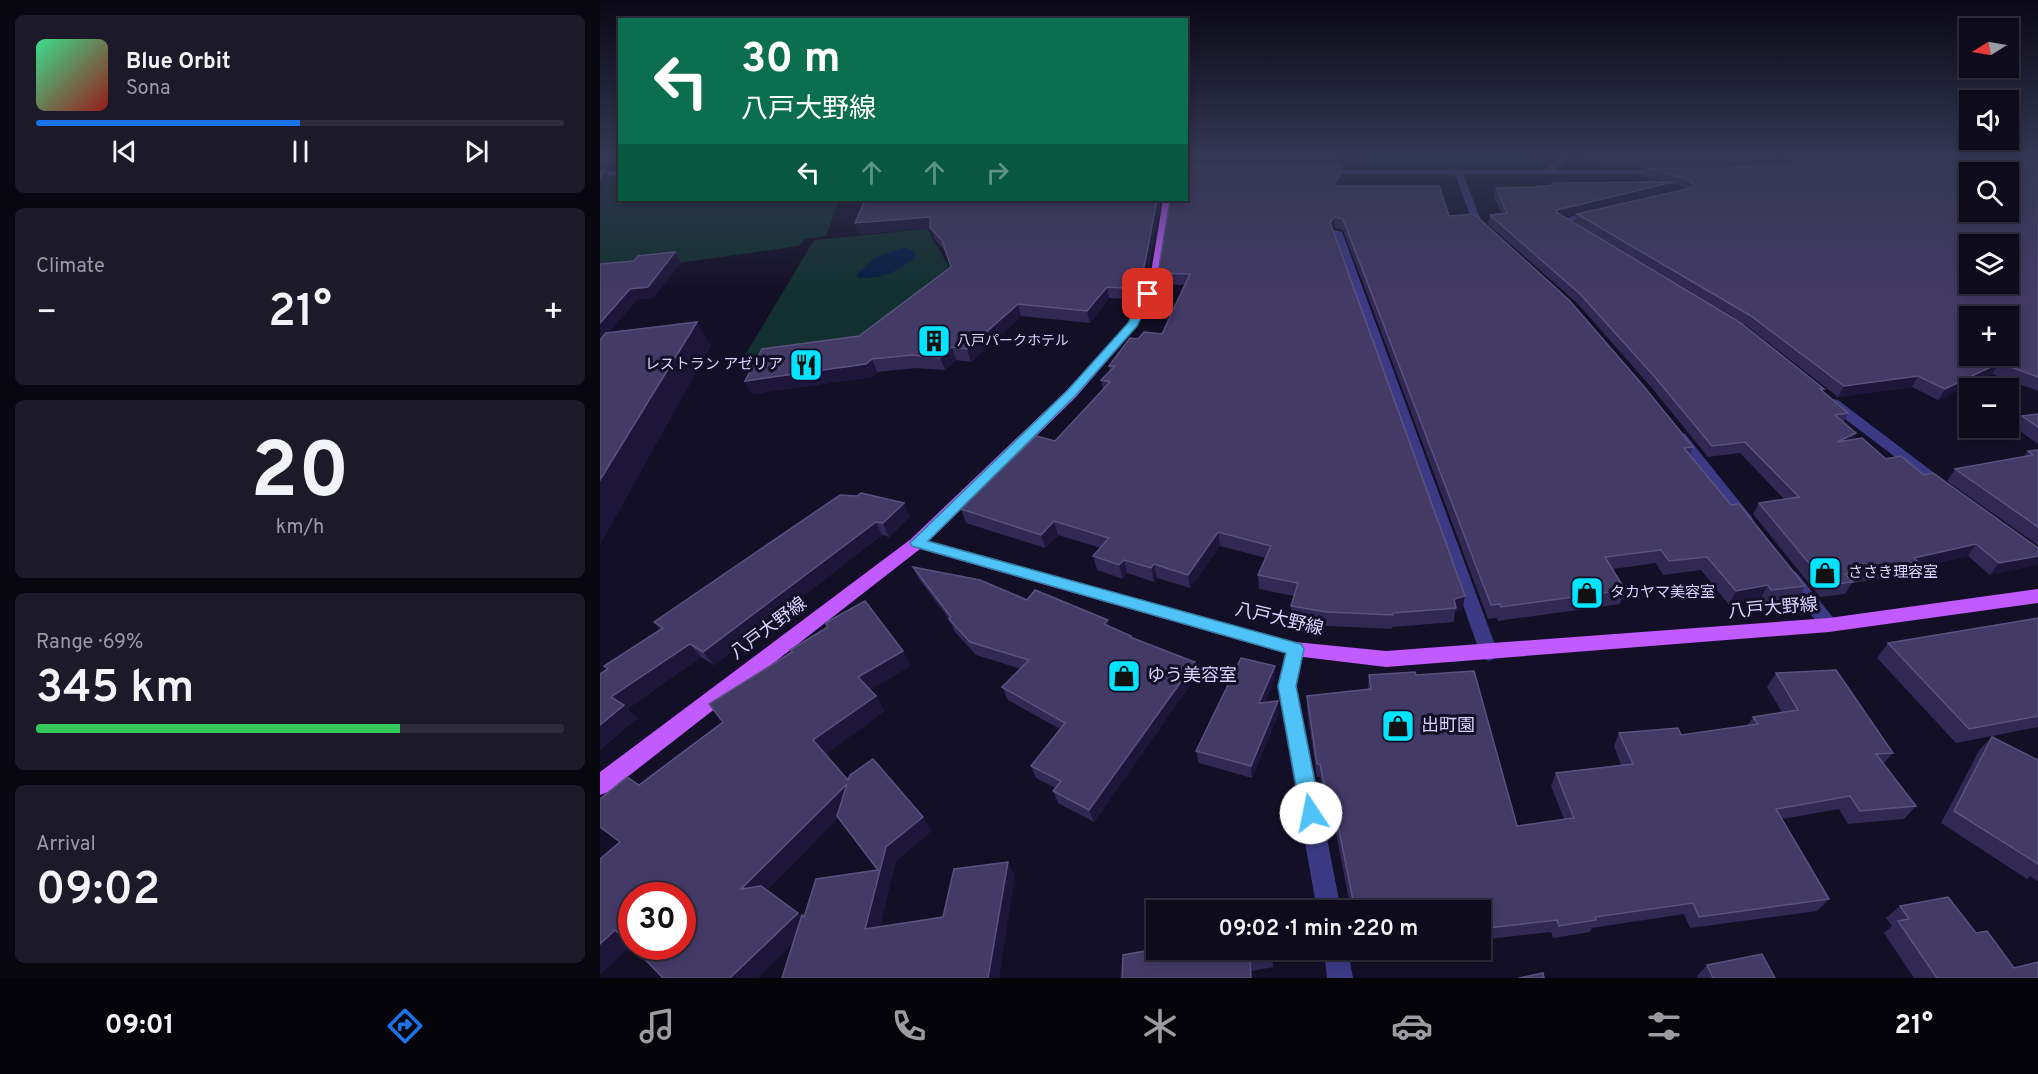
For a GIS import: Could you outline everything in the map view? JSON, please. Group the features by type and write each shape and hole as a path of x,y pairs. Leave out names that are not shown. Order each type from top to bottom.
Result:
{"main road":[{"path":"917,543 1071,394 1133,324 1155,279 1167,202"},
{"name":"八戸大野線","path":"600,785 917,543 1295,649 1386,660 1829,625 2038,596"}],"street":[{"path":"1469,202 1477,221 1492,236"},
{"path":"1581,233 1561,221 1602,212"},
{"path":"1337,231 1489,653"},
{"path":"1820,393 1955,495"},
{"path":"1674,430 1752,528"},
{"path":"1780,564 1829,625"},
{"path":"1295,649 1287,686 1327,900"},
{"path":"1337,960 1341,978"}],"green space":[{"path":"600,202 838,202 826,236 805,239 799,246 600,274"},
{"path":"927,229 954,275 861,346 741,362 814,240"}],"water":[{"path":"905,247 915,252 915,257 902,267 882,276 858,278 857,274 876,257"}],"building":[{"path":"864,202 1157,202 1143,272 1134,272 1125,288 1107,287 1087,311 1018,304 967,349 952,347 940,358 912,355 872,359 866,364 745,381 762,349 859,336 951,267 942,240 930,228 930,217 855,223"},
{"path":"1170,202 1444,202 1449,216 1474,214 1569,300 1693,447 1684,448 1731,505 1739,504 1805,586 1771,590 1768,585 1736,591 1707,557 1669,561 1661,550 1605,557 1625,590 1501,607 1500,604 1491,605 1343,219 1335,217 1330,222 1465,596 1454,599 1456,608 1393,613 1393,615 1327,612 1291,606 1298,583 1258,575 1271,546 1218,532 1188,575 1154,564 1151,568 1124,560 1119,565 1093,556 1109,538 1054,521 1041,535 961,509 1036,436 1055,441 1110,382 1101,380 1115,366 1109,366 1130,338 1138,339 1144,332 1162,334 1190,274 1158,273"},
{"path":"1502,202 1592,202 1556,212 1741,323 1824,389 1820,389 1848,413 1835,415 1856,433 1837,442 1862,438 1886,459 1901,456 1924,475 1933,473 2038,548 2038,556 1999,563 1976,544 1914,558 1918,562 1845,574 1853,582 1827,585 1759,503 1799,497 1745,442 1712,446 1654,376 1580,294 1490,215 1507,213"},
{"path":"1631,202 1959,202 1959,222 2019,222 2019,202 2038,202 2038,377 2007,366 2019,366 2019,306 1959,306 1959,366 1993,366 1968,378 1959,378 1959,382 1945,389 1918,376 1844,386 1751,316 1577,214"},
{"path":"675,252 648,287 630,289 600,323 600,264 634,261 638,256"},
{"path":"697,322 600,480 600,340 606,333"},
{"path":"2038,414 2038,427 2022,416"},
{"path":"2038,450 2038,527 1955,469 2033,455 2028,451"},
{"path":"861,493 904,503 883,523 876,522 703,652 690,644 611,697 624,705 600,725 600,674 608,669 604,666 663,628 654,622 840,495 857,496"},
{"path":"913,567 980,580 1027,600 1035,590 1108,620 1104,624 1130,637 1195,662 1089,810 1053,791 1061,781 1031,766 1065,723 1002,687 1029,660 970,642 949,619 951,617"},
{"path":"865,601 903,651 858,677 876,696 813,740 848,780 850,775 873,759 923,817 886,847 865,929 943,917 954,869 1008,862 988,978 782,978 816,879 878,870 837,816 847,784 741,889 761,886 798,913 730,978 663,978 646,960 696,960 696,882 618,882 618,933 615,930 600,944 600,859 620,842 600,827 600,799 627,777 639,785 723,722 709,704 828,627 825,623"},
{"path":"2038,618 2038,716 1969,729 1888,643"},
{"path":"1241,658 1275,666 1259,703 1278,701 1251,766 1196,751"},
{"path":"1836,670 1893,753 1876,754 1916,806 1860,811 1850,796 1776,809 1829,899 1699,917 1693,903 1595,917 1596,920 1559,926 1557,920 1491,928 1491,900 1353,900 1336,815 1330,816 1320,764 1317,764 1307,696 1371,689 1369,675 1474,671 1517,826 1574,818 1556,773 1633,764 1619,733 1678,728 1681,735 1758,724 1753,717 1798,710 1776,673"},
{"path":"1992,737 2038,760 2038,864 1954,811"},
{"path":"1948,897 1976,933 1987,931 2014,968 2038,962 2038,978 1937,978 1898,921 1909,919 1900,906"},
{"path":"1146,951 1146,960 1250,960 1251,978 1122,978 1123,955"},
{"path":"1762,954 1775,978 1713,978 1707,965"},
{"path":"1543,973 1544,978 1519,978"}],"place":[{"name":"八戸パークホテル","path":"934,341"},
{"name":"レストラン アゼリア","path":"806,365"},
{"name":"ささき理容室","path":"1825,573"},
{"name":"タカヤマ美容室","path":"1587,593"},
{"name":"ゆう美容室","path":"1124,676"},
{"name":"出町園","path":"1398,726"}],"route":[{"path":"1148,294 1133,324 1071,394 917,543 1295,649 1287,686 1311,813"}]}
